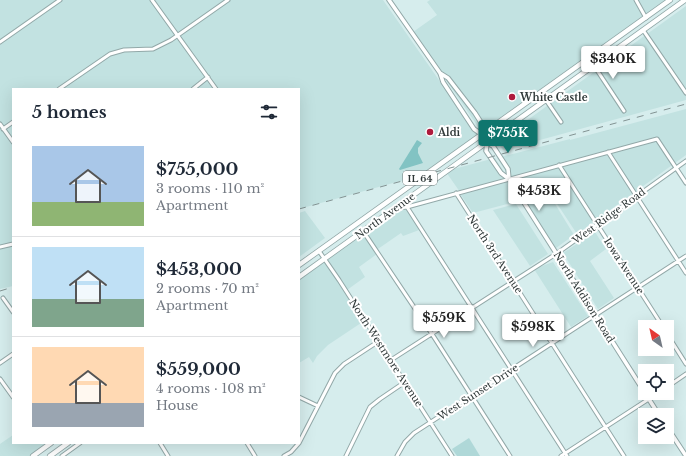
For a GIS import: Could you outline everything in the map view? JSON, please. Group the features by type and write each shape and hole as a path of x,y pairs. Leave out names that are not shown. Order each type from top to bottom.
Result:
{"main road":[{"name":"North Avenue","path":"300,264 670,0"},
{"name":"North Avenue","path":"300,276 685,0"},
{"path":"33,456 48,444"},
{"path":"50,456 67,444"}],"street":[{"path":"0,42 60,0"},
{"path":"152,0 215,88"},
{"path":"60,88 110,54 124,50 153,49 178,36 228,0"},
{"name":"North Addison Road","path":"389,0 440,73 443,82 474,129 481,134 487,143 493,146 500,155 508,169 509,179"},
{"path":"636,0 646,18"},
{"path":"643,30 686,93"},
{"path":"589,58 624,111"},
{"name":"North Addison Road","path":"440,73 448,78 475,113 482,124 481,134"},
{"path":"194,88 208,77"},
{"path":"546,100 561,122"},
{"path":"4,129 12,123"},
{"path":"0,124 12,141"},
{"path":"396,208 407,207 657,139 686,183"},
{"name":"North Addison Road","path":"487,143 486,151 500,173 509,179 638,382"},
{"path":"608,152 686,273"},
{"name":"West Ridge Road","path":"391,360 556,254 686,161"},
{"name":"Iowa Avenue","path":"559,165 658,320"},
{"name":"North 3rd Avenue","path":"456,193 624,456"},
{"path":"407,207 566,455"},
{"path":"363,231 432,334 510,456"},
{"path":"0,247 12,244"},
{"name":"North Westmore Avenue","path":"319,251 379,341 452,456"},
{"name":"West Sunset Drive","path":"397,456 410,436 686,256"},
{"path":"3,298 12,311"},
{"path":"300,441 331,380 339,368 379,341"},
{"path":"674,345 686,364"},
{"path":"0,363 12,355"},
{"path":"674,382 686,374"},
{"path":"0,379 12,396"},
{"path":"346,456 370,408 380,399 405,382"},
{"path":"300,397 318,406"},
{"path":"561,456 566,455 606,427 649,400"},
{"name":"North Addison Road","path":"649,400 654,408"},
{"path":"674,438 686,456"},
{"path":"62,456 79,444"},
{"path":"161,444 168,456"},
{"path":"248,444 255,456"},
{"path":"284,456 291,452 298,444"}],"shaded area":[{"path":"0,0 383,0 478,136 422,175 300,209 300,88 12,88 12,286 0,289"},
{"path":"430,0 634,0 643,17 481,131 413,32 437,15 427,2"},
{"path":"637,0 668,0 646,16"},
{"path":"686,6 686,100 503,150 500,146 501,139"},
{"path":"686,109 686,155 577,234 550,193 524,200 497,158 570,140"},
{"path":"417,140 422,143 418,148 418,153 423,163 400,170 399,169"},
{"path":"495,158 508,178 460,192 446,172 450,170"},
{"path":"509,179 522,200 473,213 461,195"},
{"path":"549,194 574,235 556,248 524,201"},
{"path":"516,204 548,254 530,266 493,210"},
{"path":"408,208 422,229 403,236 401,233 375,251 377,254 359,267 365,277 347,290 326,259 396,210"},
{"path":"305,211 325,238 300,256 300,213"},
{"path":"595,232 606,249 590,261 614,298 598,309 563,253"},
{"path":"324,260 364,321 328,345 317,356 313,363 309,357 300,362 300,278"},
{"path":"553,262 588,316 571,327 534,269"},
{"path":"12,436 12,444 46,444 30,456 0,456 0,444"},
{"path":"469,438 480,456 457,456 452,449"}],"railway":[{"path":"300,209 686,104"},
{"path":"0,291 12,287"}],"place":[{"name":"White Castle","path":"512,97"},
{"name":"Aldi","path":"430,132"}]}
